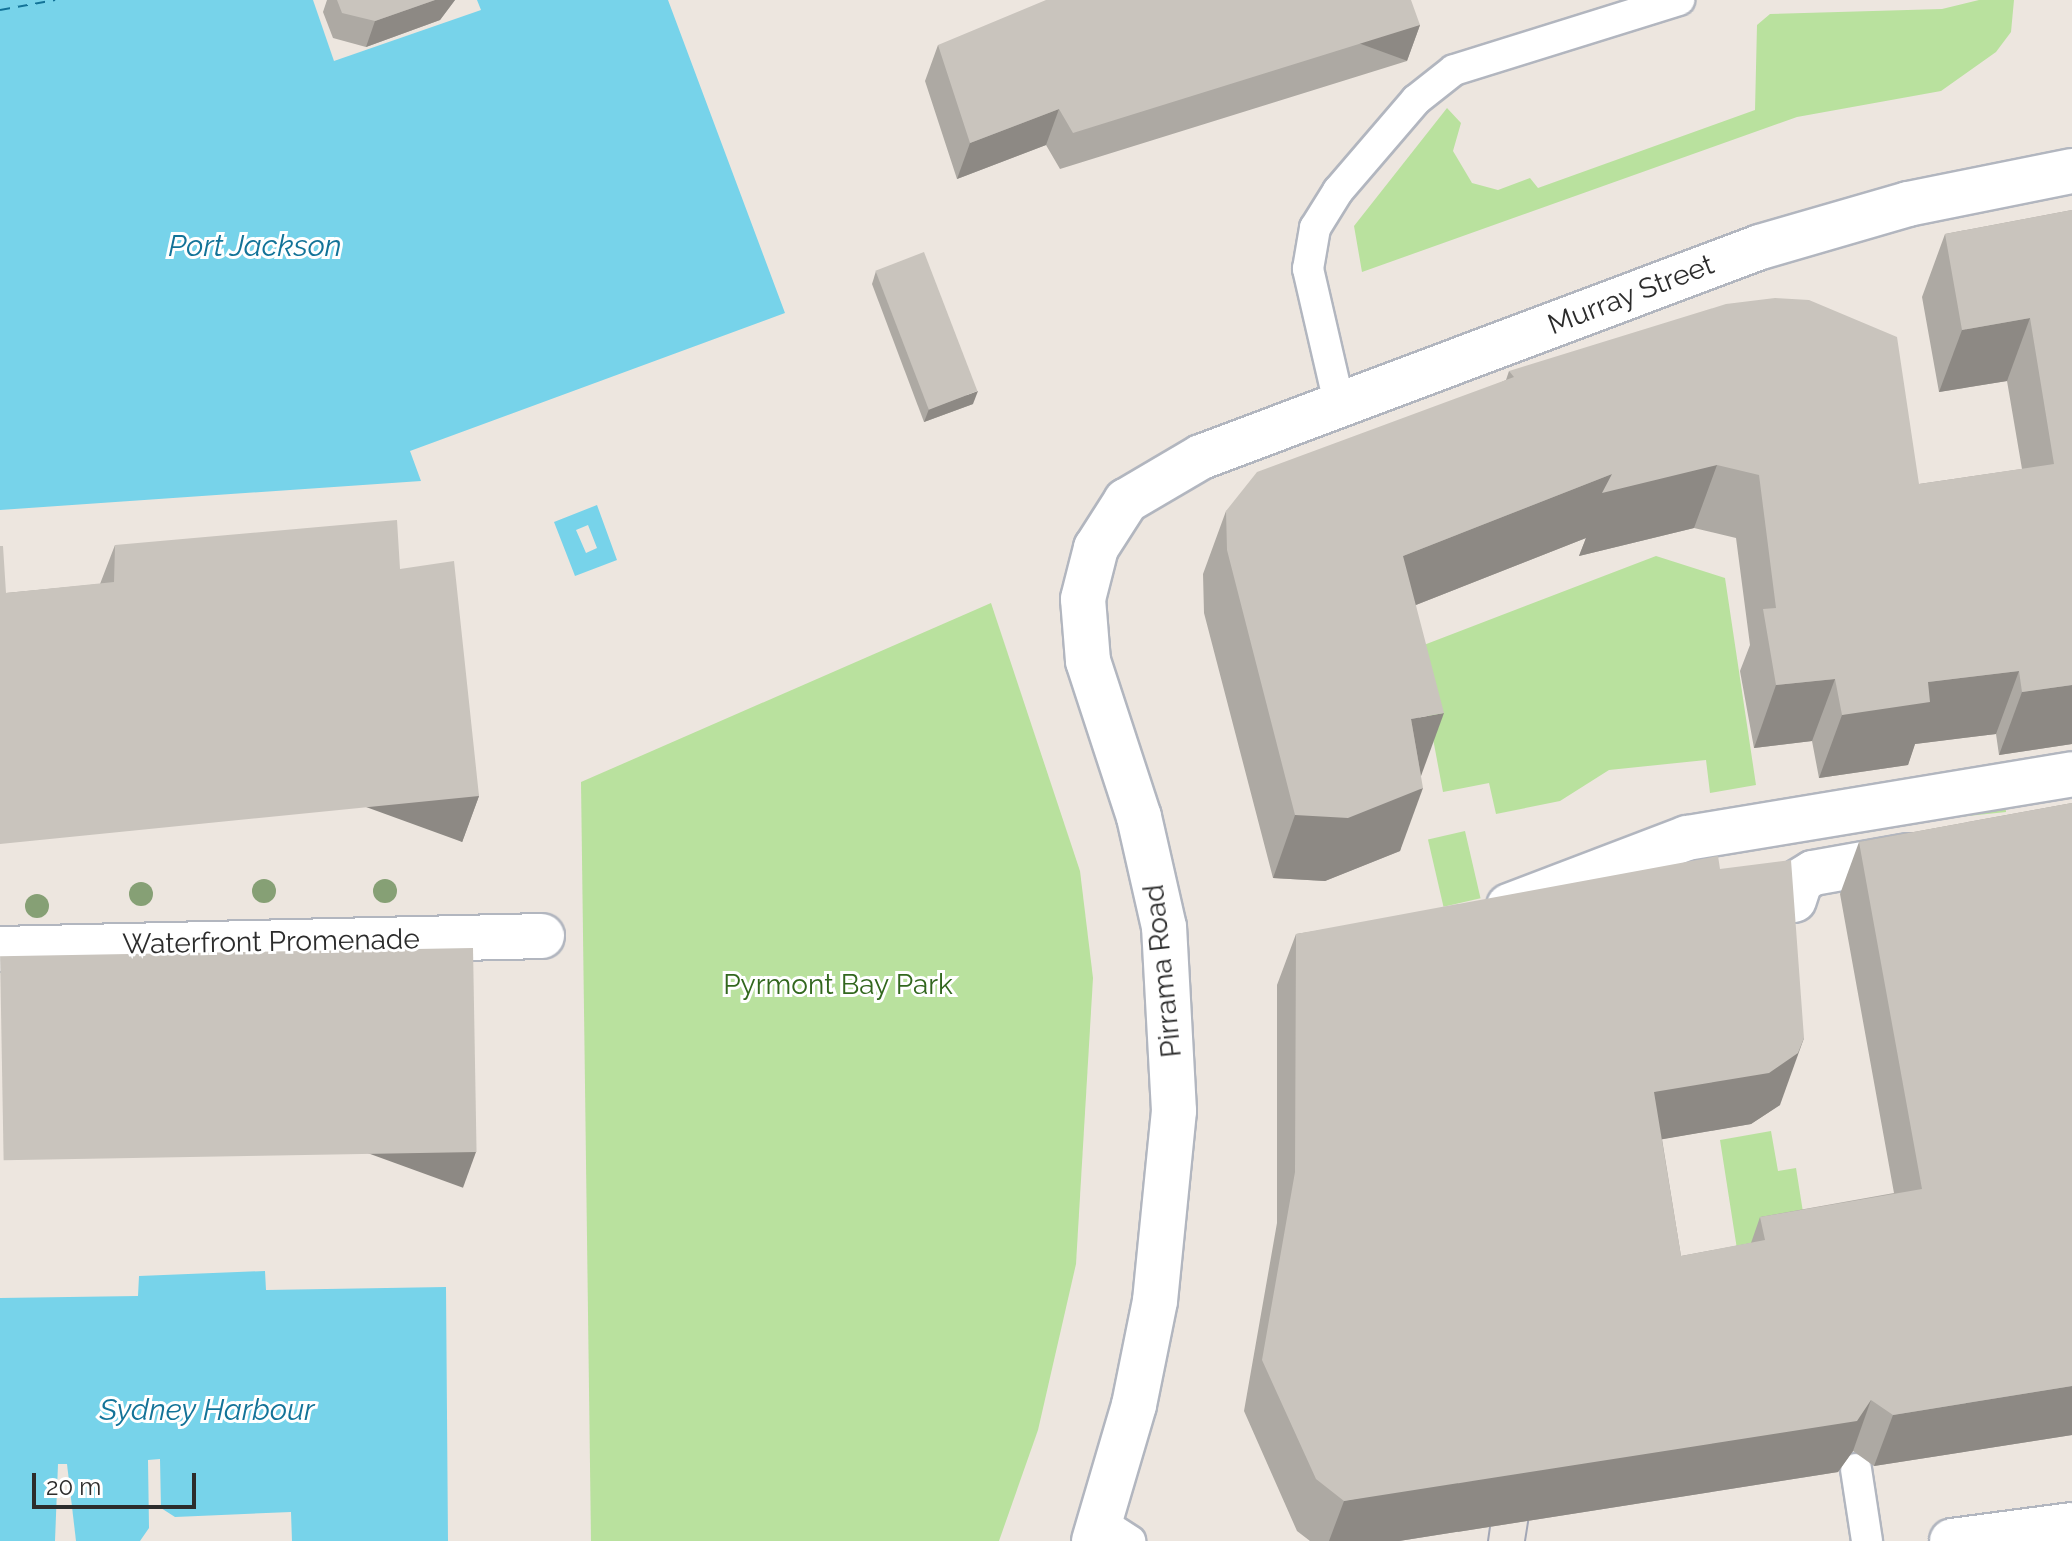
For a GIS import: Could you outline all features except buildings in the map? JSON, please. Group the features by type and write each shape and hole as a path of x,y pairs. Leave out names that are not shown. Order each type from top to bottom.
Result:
{"street":[{"name":"Murray Street","path":"1201,457 1339,403 1835,223 2072,171"},
{"name":"Pirrama Road","path":"1108,1535 1155,1301 1174,1111 1164,927 1139,817 1088,661 1083,599 1096,548 1126,501 1201,457"},
{"path":"1500,908 1647,847 2072,774"},
{"path":"1794,900 1800,881 1813,873 1950,849"},
{"name":"Waterfront Promenade","path":"0,949 542,936"},
{"path":"1952,1541 2072,1525"}],"lane":[{"path":"1339,403 1308,269 1315,228 1338,191 1416,100 1454,70 1679,0"},
{"path":"1856,1469 1867,1541"}],"green space":[{"path":"1979,0 2014,0 2011,32 1996,52 1941,91 1797,117 1362,272 1354,226 1447,108 1461,123 1453,151 1472,183 1498,190 1530,178 1538,188 1755,110 1757,25 1770,14 1942,9"},
{"path":"1656,556 1725,578 1756,785 1710,793 1706,760 1609,770 1560,801 1496,814 1489,783 1443,792 1416,648"},
{"name":"Pyrmont Bay Park","path":"991,603 1080,871 1093,978 1076,1264 1038,1430 999,1541 591,1541 581,782"},
{"path":"2005,802 2006,812 1780,836 1779,826"},
{"path":"1465,831 1481,898 1443,907 1428,840"},
{"path":"1771,1131 1778,1171 1796,1168 1809,1250 1739,1262 1720,1140"}],"water":[{"name":"Port Jackson","path":"0,0 668,0 785,313 410,451 421,481 0,510"},
{"path":"597,505 617,560 575,576 554,522","holes":["588,525 597,548 586,553 576,530"]},
{"name":"Sydney Harbour","path":"265,1271 266,1290 446,1287 448,1541 0,1541 0,1298 138,1296 139,1276"}],"pier":[{"path":"313,0 477,0 481,10 334,61"},
{"path":"160,1459 161,1508 175,1517 291,1512 292,1541 140,1541 149,1528 148,1460"},
{"path":"58,1464 67,1464 76,1541 55,1541"}],"ferry route":[{"path":"0,10 55,0"}],"tram line":[{"path":"1525,1541 1528,1521"},
{"path":"1488,1541 1490,1527"}]}
